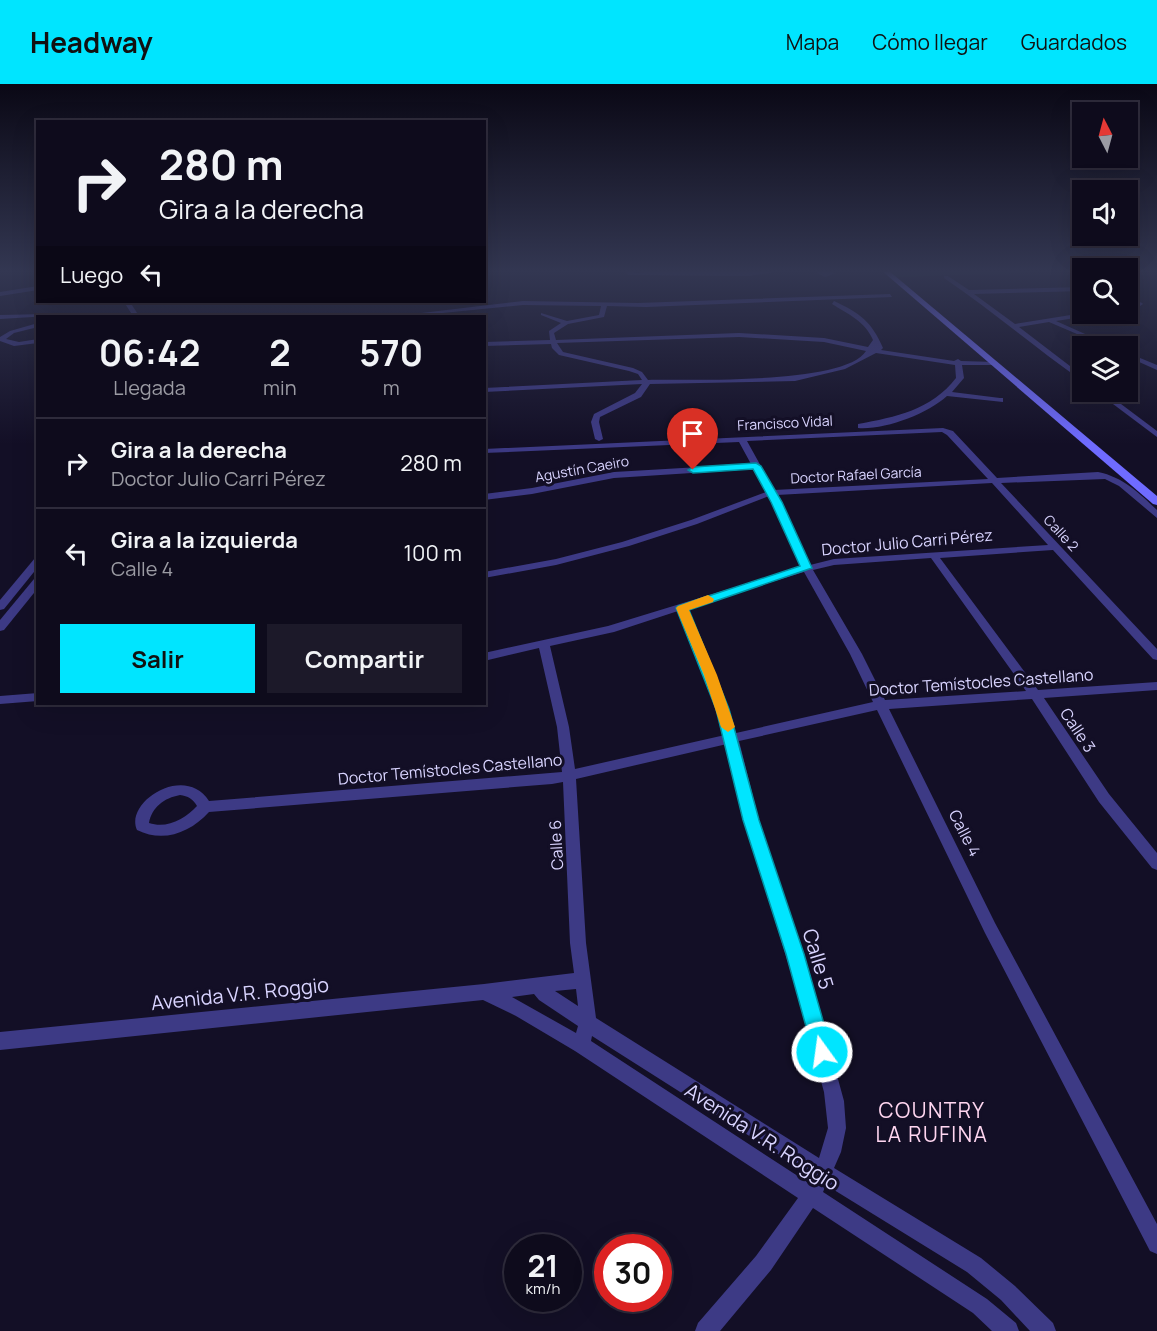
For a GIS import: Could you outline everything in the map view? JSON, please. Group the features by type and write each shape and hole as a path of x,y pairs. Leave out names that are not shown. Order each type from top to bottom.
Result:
{"main road":[{"path":"953,328 1157,502"}],"street":[{"path":"26,328 12,332 2,339 14,344 36,341"},
{"path":"558,328 551,332 552,341 561,354 631,369 640,373 647,383"},
{"path":"870,328 873,348"},
{"path":"1017,328 1072,371"},
{"path":"1067,328 1085,336"},
{"path":"486,344 733,334 818,339 958,363 993,362"},
{"path":"486,390 567,384 795,379 843,368 873,348"},
{"path":"1138,359 1157,368"},
{"path":"486,445 867,425 917,412 935,404 960,378 958,363"},
{"path":"599,439 595,422 597,416 638,395 647,383"},
{"path":"947,394 1000,400"},
{"path":"1114,402 1157,435"},
{"name":"Francisco Vidal","path":"486,451 943,430"},
{"name":"Calle 2","path":"943,430 950,433 1157,656"},
{"name":"Calle 4","path":"742,439 772,493 807,568 856,654 879,705 951,844 990,928 1157,1244"},
{"name":"Agustín Caeiro","path":"486,497 532,491 614,475 756,466"},
{"name":"Doctor Rafael García","path":"486,575 553,564 620,548 772,493 1098,475 1108,476 1117,481 1157,515"},
{"name":"Doctor Julio Carri Pérez","path":"486,657 610,629 807,568 851,560 1056,547"},
{"name":"Calle 3","path":"933,555 1035,694 1104,798 1157,864"},
{"path":"0,607 36,562"},
{"path":"0,627 36,583"},
{"name":"Calle 5","path":"682,608 710,675 731,738 751,820 795,954 832,1090 837,1127 823,1172 810,1195 753,1276 706,1331"},
{"name":"Calle 6","path":"544,645 563,727 569,775 582,980 588,1023 581,1045"},
{"name":"Doctor Temístocles Castellano","path":"205,807 539,780 879,705 1157,686"},
{"path":"0,700 36,697"},
{"name":"Avenida V.R. Roggio","path":"0,1041 582,980"},
{"name":"Avenida V.R. Roggio","path":"538,986 545,994 588,1023 974,1265 1008,1293 1045,1331"},
{"name":"Avenida V.R. Roggio","path":"484,992 514,1005 581,1045 980,1306 1008,1331"}],"slow traffic":[{"path":"708,599 682,608 710,675 728,727"}],"district":[{"name":"COUNTRY LA RUFINA","path":"932,1123"}],"route":[{"path":"693,470 756,466 777,502 790,535 807,568 682,608 723,709 751,820 795,954 822,1052"}]}
